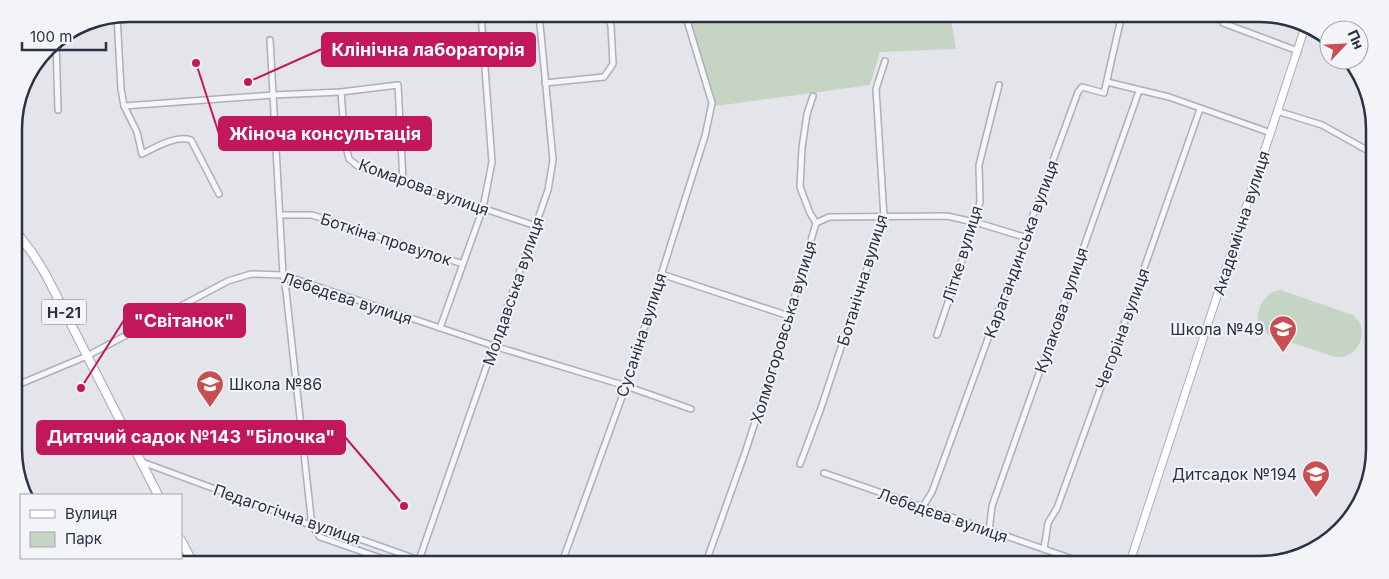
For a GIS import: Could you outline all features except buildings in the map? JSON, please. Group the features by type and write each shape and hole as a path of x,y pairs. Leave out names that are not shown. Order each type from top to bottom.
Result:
{"main road":[{"name":"Академічна вулиця","path":"1132,556 1304,32"},
{"name":"Н-21","path":"23,240 33,254 157,494"},
{"path":"182,542 189,556"}],"street":[{"path":"118,23 121,89 124,106 137,132 142,154 177,140 185,138 191,140 219,194"},
{"path":"440,328 483,208 492,162 482,23"},
{"name":"Молдавська вулиця","path":"420,556 548,190 553,160 540,23"},
{"path":"545,83 604,77 612,64 610,23"},
{"name":"Сусаніна вулиця","path":"564,556 626,386 705,136 712,103 688,23"},
{"path":"1120,23 1107,82 1169,97 1271,133"},
{"path":"1223,23 1298,51"},
{"path":"270,40 283,276 312,526"},
{"path":"56,52 58,110"},
{"name":"Ботанічна вулиця","path":"800,464 821,408 884,217 876,89 885,61"},
{"name":"Карагандинська вулиця","path":"922,508 932,492 1078,92 1082,87 1104,93 1107,82"},
{"path":"124,106 341,92 398,85 403,181"},
{"name":"Літке вулиця","path":"937,335 980,202 978,165 999,85"},
{"name":"Кулакова вулиця","path":"989,530 992,506 1139,91"},
{"name":"Комарова вулиця","path":"341,92 349,159 359,167 536,226"},
{"name":"Холмогоровська вулиця","path":"709,556 746,450 789,316 816,223 810,214 800,187 802,148 807,114 813,96"},
{"name":"Чегоріна вулиця","path":"1044,549 1048,523 1056,508 1077,453 1200,109"},
{"path":"1277,111 1322,125 1366,150"},
{"name":"Боткіна провулок","path":"280,215 312,215 463,264"},
{"path":"816,223 829,217 947,216 975,222 1024,237"},
{"name":"Лебедєва вулиця","path":"22,383 87,356 228,280 251,274 283,276 692,409"},
{"path":"661,274 789,316"},
{"name":"Педагогічна вулиця","path":"141,462 312,526 326,527 408,556"},
{"name":"Лебедєва вулиця","path":"824,474 1064,556"},
{"name":"Педагогічна вулиця","path":"312,526 320,537 374,556"}],"green space":[{"path":"690,23 952,23 956,49 880,52 870,85 716,106"},
{"path":"1280,290 1353,315 1359,321 1362,335 1356,349 1344,356 1336,357 1271,336 1264,331 1260,327 1258,320 1259,308 1265,298"}],"place":[{"name":"Жіноча консультація","path":"196,63"},
{"name":"Клінічна лабораторія","path":"248,82"},
{"name":"Школа №49","path":"1283,353"},
{"name":"\"Світанок\"","path":"81,388"},
{"name":"Школа №86","path":"210,408"},
{"name":"Дитсадок №194","path":"1316,498"},
{"name":"Дитячий садок №143 \"Білочка\"","path":"404,506"}]}
